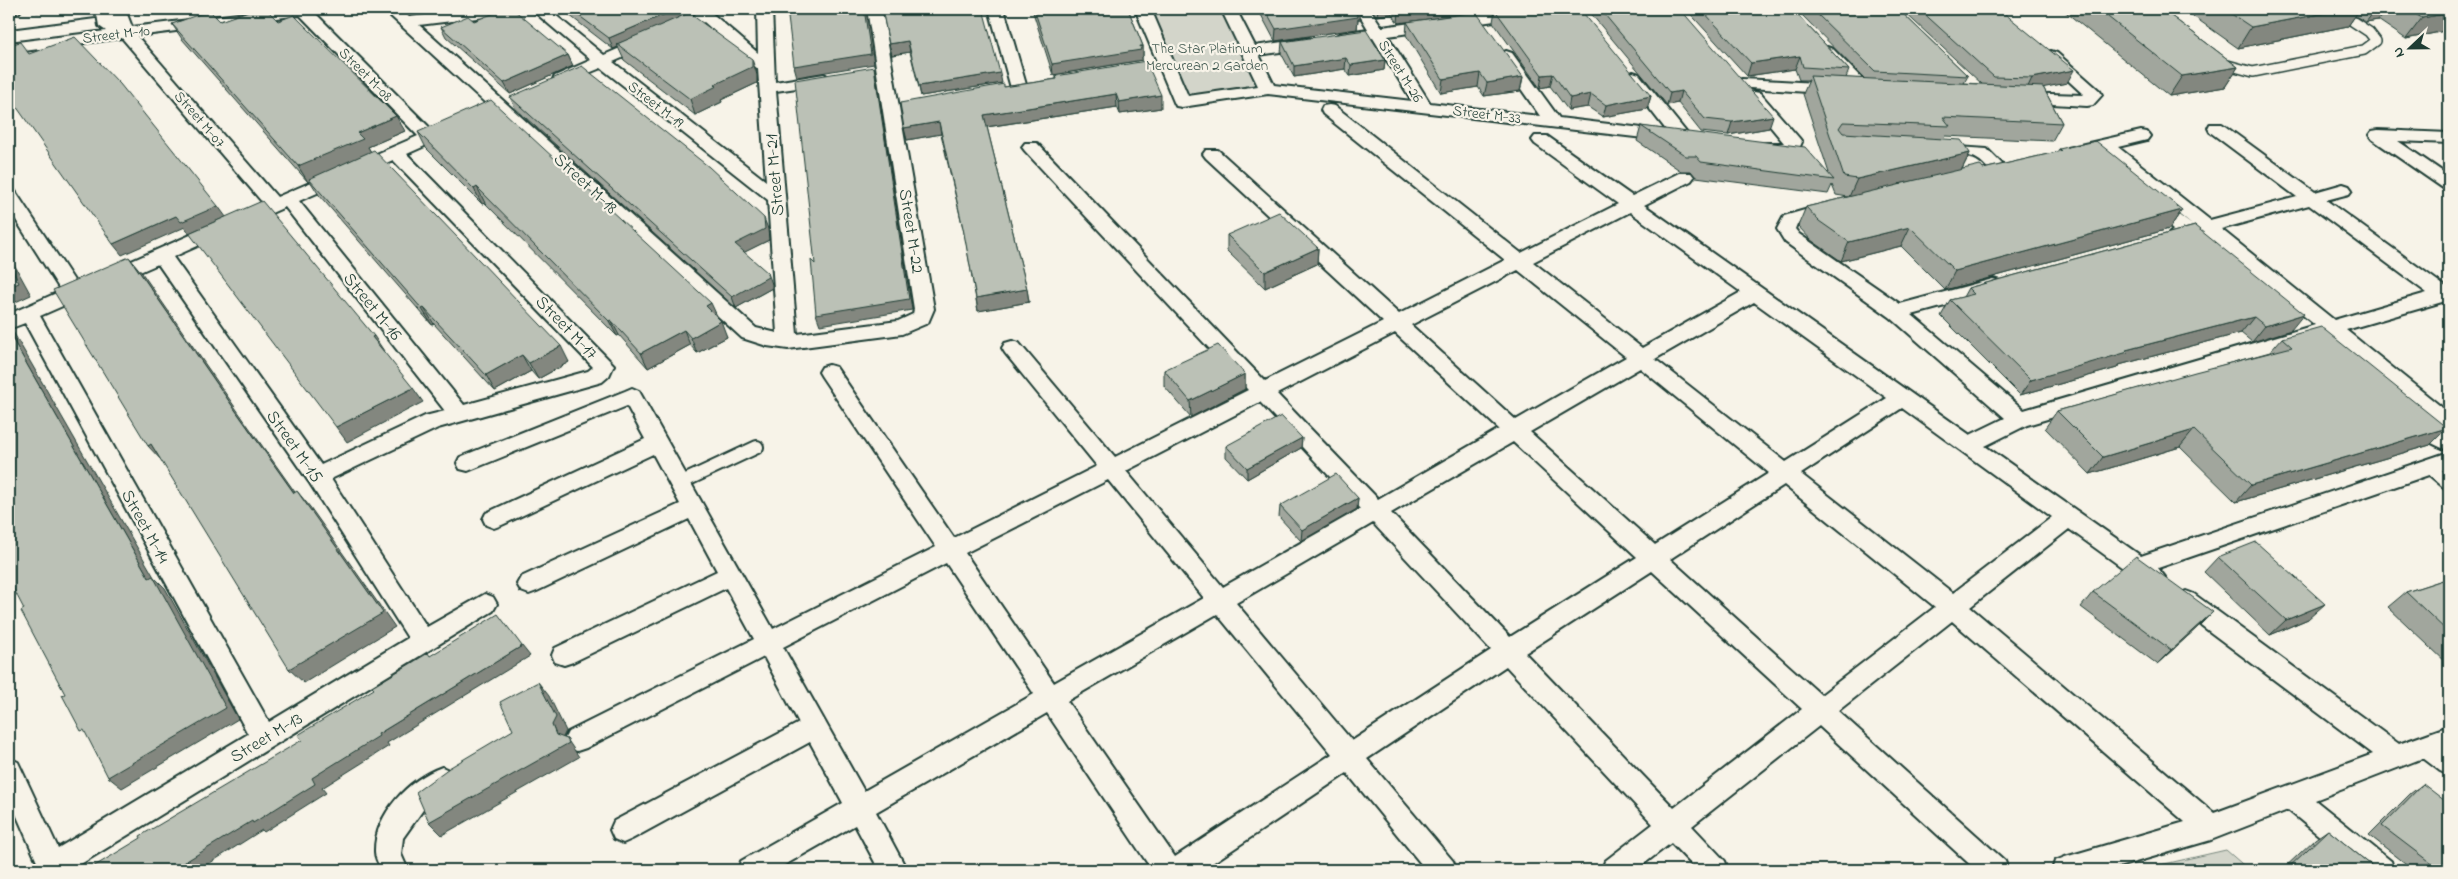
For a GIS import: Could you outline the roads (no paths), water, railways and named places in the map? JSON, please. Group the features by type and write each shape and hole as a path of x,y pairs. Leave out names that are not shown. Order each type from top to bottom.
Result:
{"street":[{"path":"21,17 109,9 126,33"},
{"name":"Street M-10","path":"9,48 307,9"},
{"name":"Street M-08","path":"307,9 429,137"},
{"name":"Street M-18","path":"391,9 501,106 749,333 767,339 788,342"},
{"path":"406,22 510,9"},
{"name":"Street M-19","path":"538,9 602,62 776,198"},
{"name":"Street M-21","path":"765,9 767,88 788,342"},
{"name":"Street M-22","path":"788,342 902,327 921,318 924,308 875,9"},
{"path":"996,9 1018,88"},
{"path":"1144,9 1166,63 1146,67"},
{"path":"1229,9 1268,89"},
{"name":"Street M-26","path":"1363,9 1424,107"},
{"path":"1250,51 1378,33 1476,13 1544,9"},
{"path":"547,86 602,62 702,12 766,68"},
{"path":"1476,13 1553,122"},
{"name":"Street M-07","path":"126,33 281,202"},
{"path":"1819,43 1865,91"},
{"path":"2002,97 2087,101 2094,94 2040,47"},
{"path":"1620,62 1681,137"},
{"name":"Street M-33","path":"1166,63 1182,102 1268,89 1700,139"},
{"path":"866,73 885,70"},
{"path":"1730,70 1793,142 1791,149 1746,145"},
{"path":"767,88 837,77"},
{"path":"1742,84 1885,92"},
{"path":"999,91 1038,85"},
{"path":"483,113 519,98"},
{"path":"891,108 911,105"},
{"path":"1330,110 1784,474 1953,606 2211,827"},
{"path":"19,317 466,121"},
{"path":"2216,128 2446,294"},
{"path":"2449,138 2378,135 2449,184"},
{"path":"2056,156 2141,136"},
{"path":"1541,140 2069,516 2396,756"},
{"path":"1031,147 1715,870"},
{"path":"2094,147 2206,228 2449,424"},
{"path":"2094,147 2187,233 2428,430 2449,442"},
{"path":"1922,150 1981,153 1998,169"},
{"name":"Street M-17","path":"317,476 432,422 458,413 595,377 602,371 604,365 395,152"},
{"path":"1212,154 1995,870"},
{"path":"1980,174 2018,164"},
{"path":"577,740 1685,177"},
{"path":"2159,240 2343,190"},
{"path":"9,196 73,294"},
{"name":"Street M-16","path":"281,202 458,413"},
{"path":"1848,205 1790,220 1786,228 1792,238 1897,312 2020,419"},
{"name":"Street M-15","path":"161,255 317,476 423,642"},
{"path":"1897,312 2009,282"},
{"path":"751,870 1756,292"},
{"path":"1969,445 2020,419 2446,294"},
{"name":"Street M-14","path":"19,317 264,738"},
{"path":"1012,348 1443,870"},
{"path":"829,372 1168,870"},
{"path":"468,463 632,396 894,870"},
{"path":"1179,870 1507,652 1902,398"},
{"path":"494,519 658,442"},
{"path":"2138,566 2439,464"},
{"path":"529,584 694,506"},
{"path":"1614,870 2069,516"},
{"path":"564,655 731,575"},
{"name":"Street M-13","path":"50,869 485,604"},
{"path":"623,830 815,727"},
{"path":"2076,869 2211,827 2438,741 2449,762"},
{"path":"395,870 388,854 390,835 401,816 421,791 462,766"},
{"path":"9,770 50,869"},
{"path":"2292,797 2382,870"}],"lane":[{"path":"2217,62 2253,72 2364,50 2376,41 2369,32 2334,9"},
{"path":"680,483 757,447"},
{"path":"2439,464 2449,484"}],"park label":[{"name":"The Star Platinum Mercurean 2 Garden","path":"1207,56"}]}
